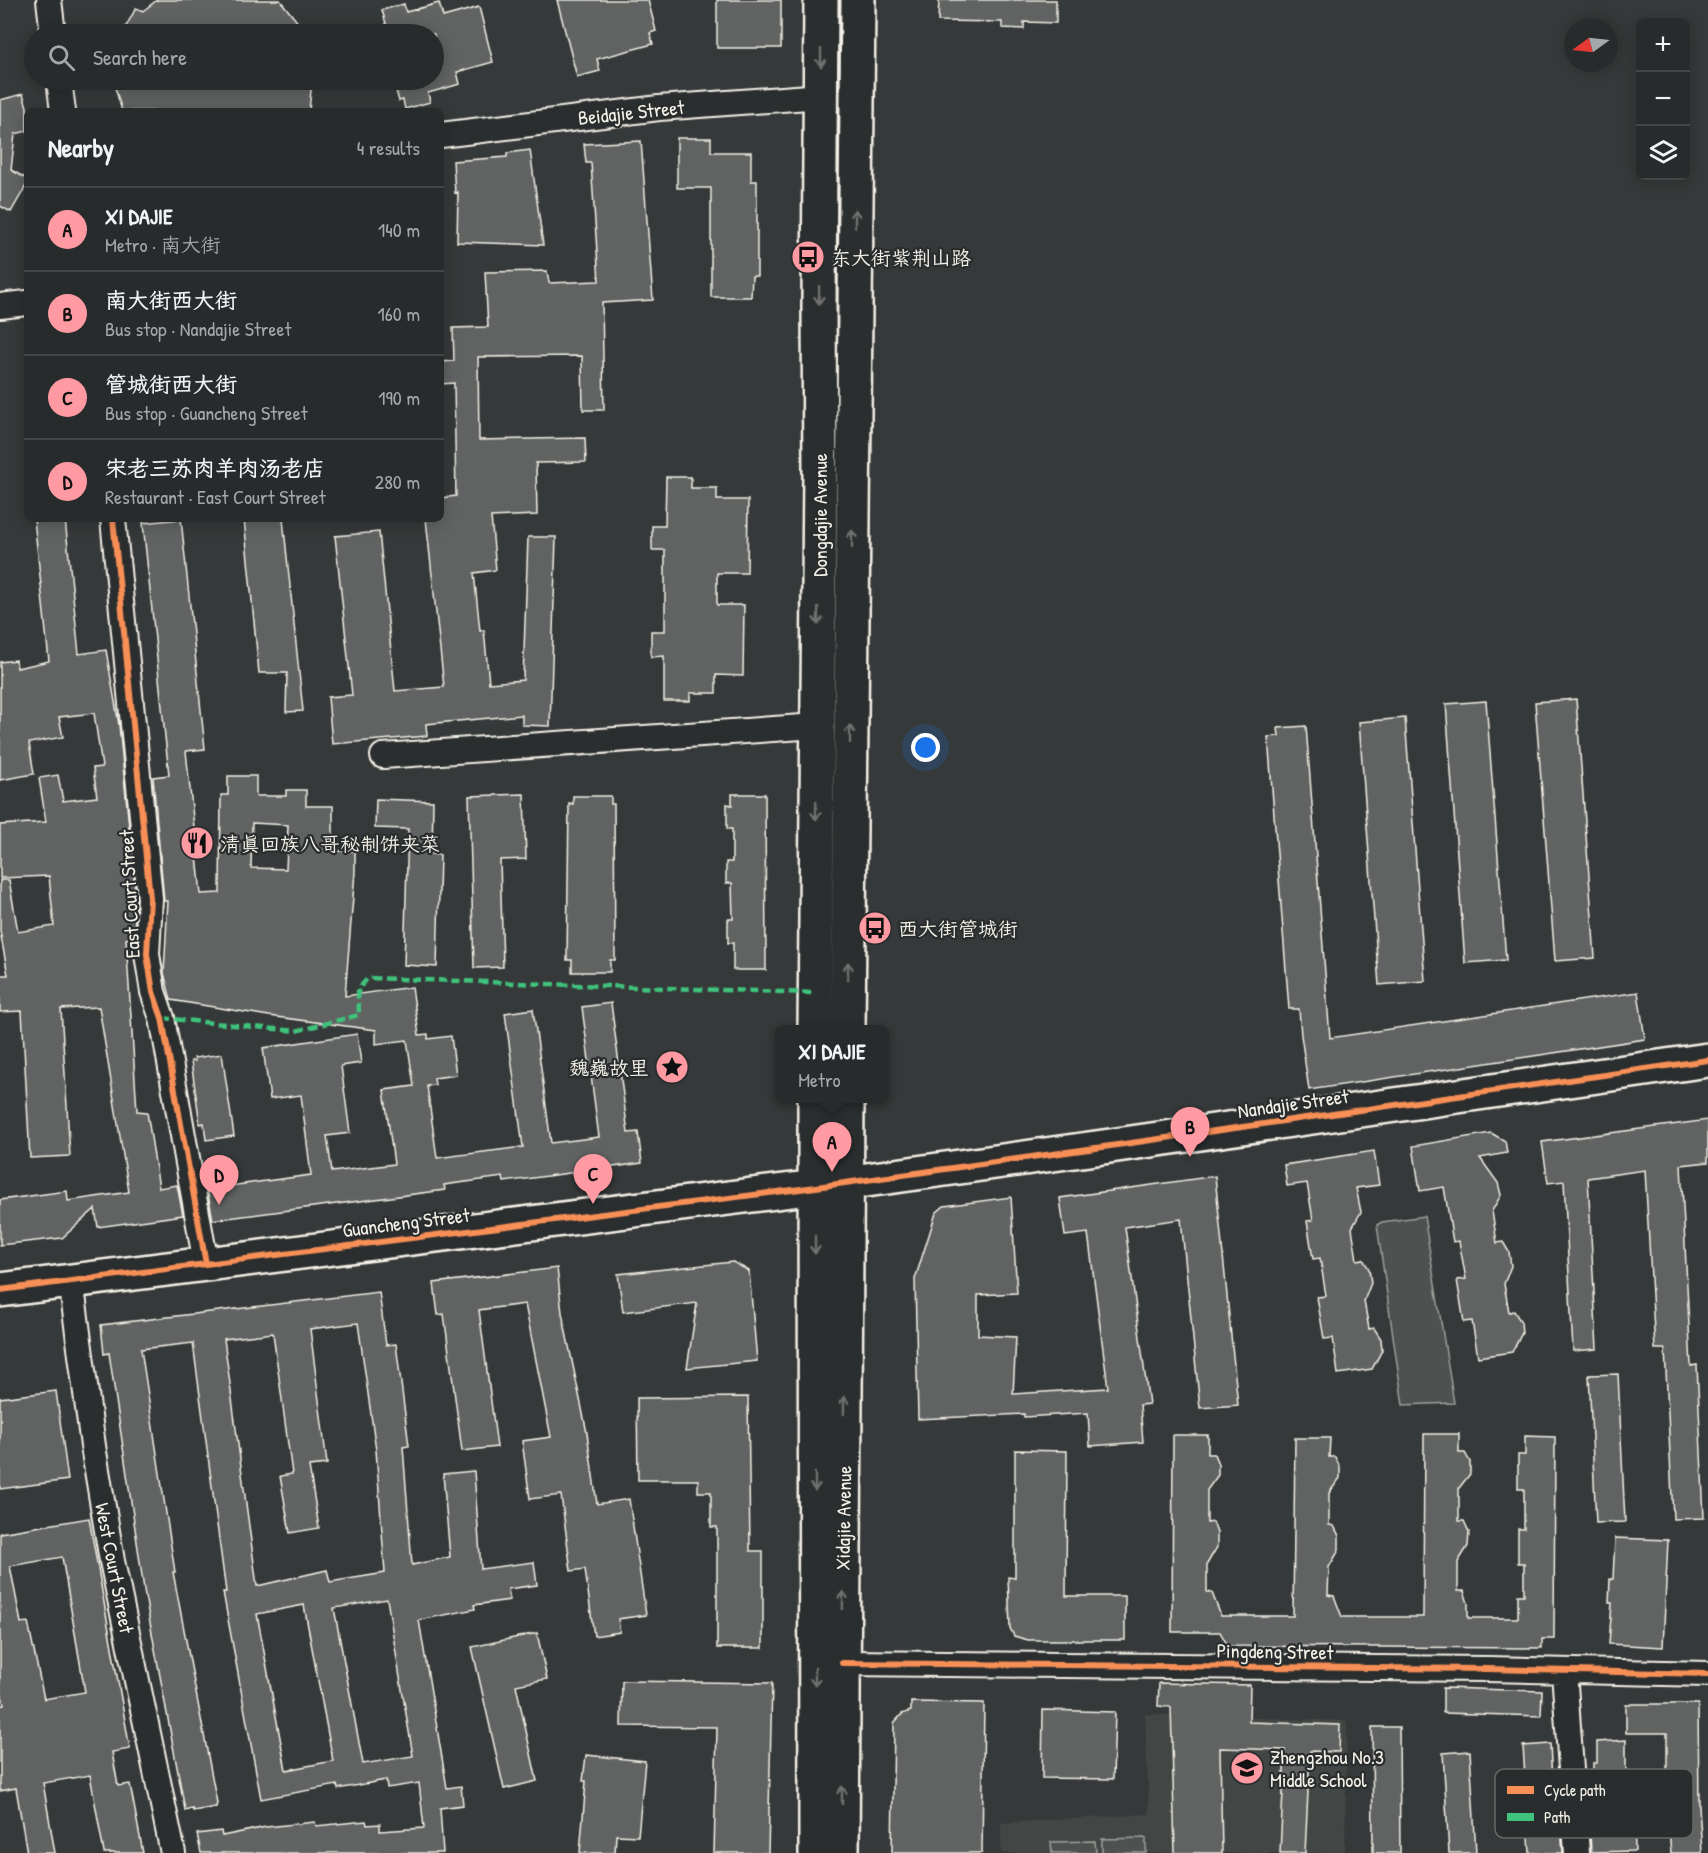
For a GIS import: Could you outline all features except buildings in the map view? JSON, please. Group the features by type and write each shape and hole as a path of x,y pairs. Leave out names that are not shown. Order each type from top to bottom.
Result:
{"main road":[{"name":"Dongdajie Avenue","path":"814,1025 821,0"},
{"name":"Dongdajie Avenue","path":"848,1025 858,0"},
{"name":"Nandajie Street","path":"831,1185 1708,1060"},
{"path":"816,1103 831,1185"},
{"path":"831,1185 846,1103"},
{"name":"Guancheng Street","path":"0,1290 831,1185"},
{"name":"Xidajie Avenue","path":"831,1185 842,1663 842,1853"},
{"name":"Xidajie Avenue","path":"816,1853 831,1185"}],"street":[{"path":"49,0 52,24"},
{"path":"60,90 63,108"},
{"name":"Beidajie Street","path":"444,135 659,108 822,96"},
{"path":"0,306 24,303"},
{"name":"East Court Street","path":"113,522 150,898 147,954 153,992 162,1018 206,1263"},
{"path":"383,756 817,726"},
{"name":"West Court Street","path":"71,1280 93,1446 112,1561 173,1853"},
{"name":"Pingdeng Street","path":"842,1663 1708,1674"},
{"path":"1564,1671 1571,1769"},
{"path":"1576,1838 1577,1853"}],"shaded area":[{"path":"1424,1216 1454,1403 1403,1405 1377,1225 1382,1222"},
{"name":"Zhengzhou No.3 Middle School","path":"1145,1714 1347,1721 1345,1853 1001,1853 1001,1823 1149,1814"},
{"path":"1146,1838 1146,1853 1102,1853 1102,1839"},
{"path":"1095,1841 1096,1853 1052,1853 1051,1842"}],"marked path":[{"path":"162,1018 296,1031 359,1015 358,989 368,978 814,993"}],"cycle path":[{"path":"113,522 150,898 147,954 153,992 162,1018 206,1264"},
{"path":"0,1290 816,1187 1708,1060"},
{"path":"842,1663 1487,1669 1708,1674"}],"place":[{"name":"东大街紫荆山路","path":"808,257"},
{"name":"清真回族八哥秘制饼夹菜","path":"197,843"},
{"name":"西大街管城街","path":"875,928"},
{"name":"魏巍故里","path":"672,1067"},
{"name":"南大街西大街","path":"1190,1157"},
{"name":"XI DAJIE","path":"832,1172"},
{"name":"管城街西大街","path":"593,1204"},
{"name":"宋老三苏肉羊肉汤老店","path":"219,1205"},
{"name":"Zhengzhou No.3 Middle School","path":"1247,1768"}]}
